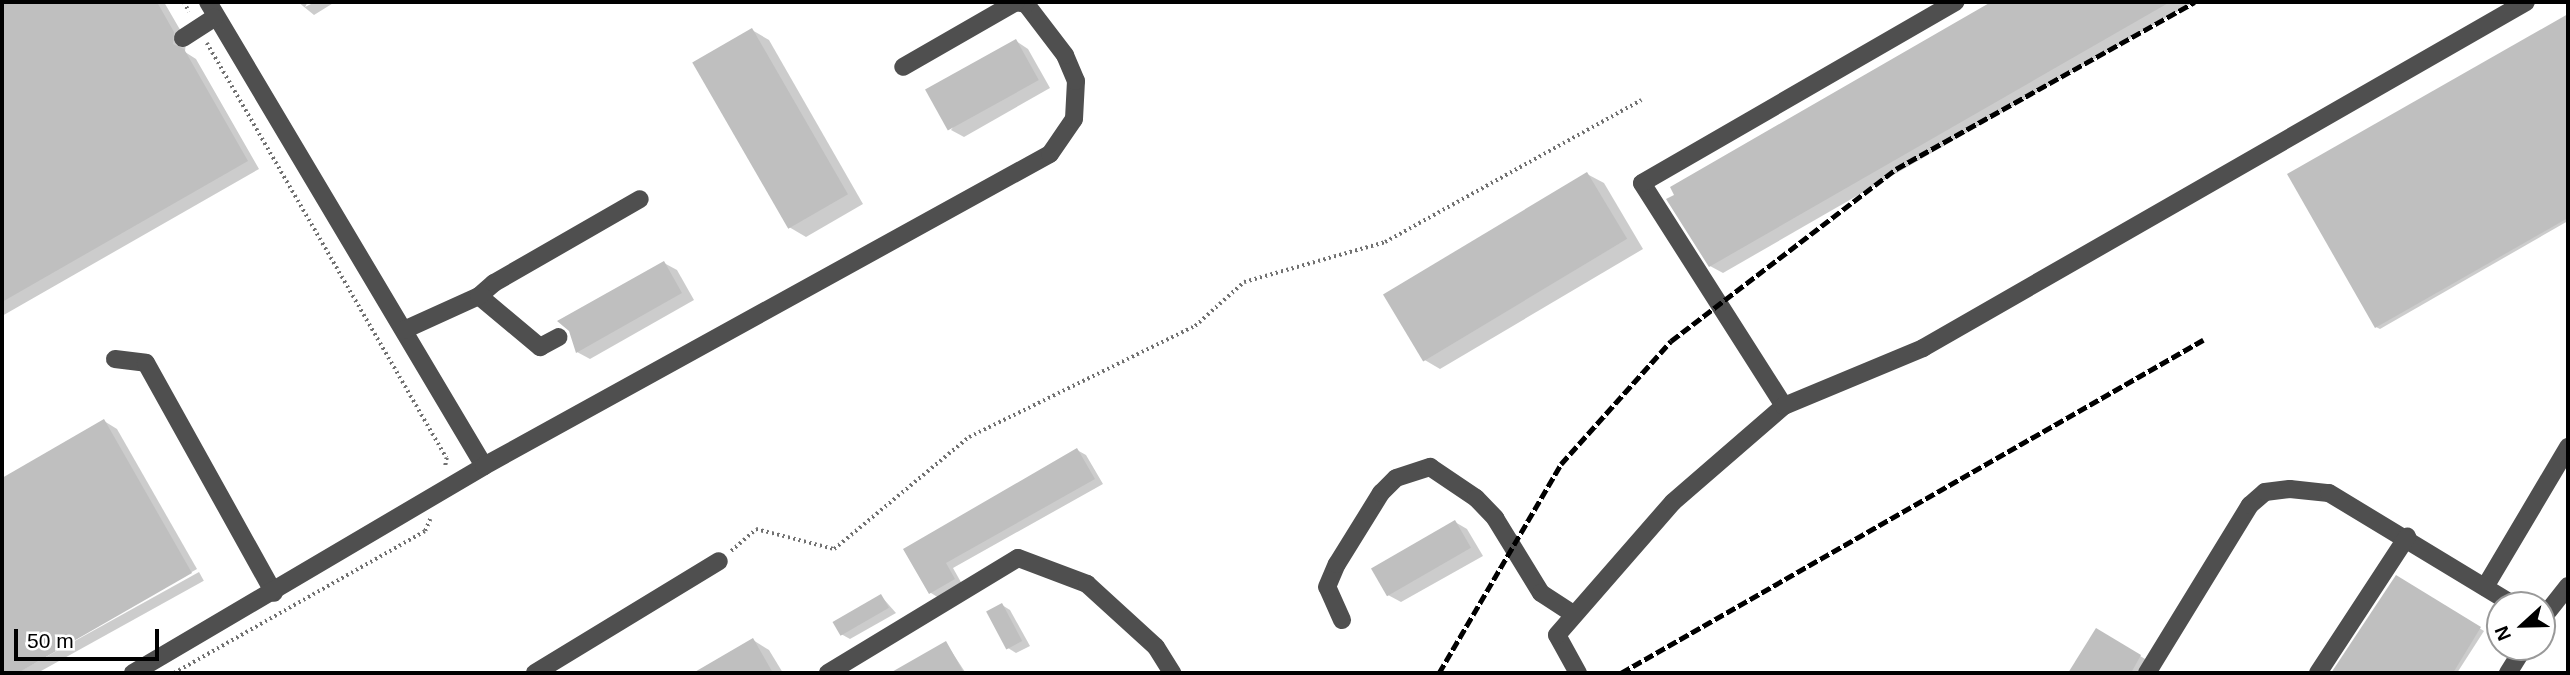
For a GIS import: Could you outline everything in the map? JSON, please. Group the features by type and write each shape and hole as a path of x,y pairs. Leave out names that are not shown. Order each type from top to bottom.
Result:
{"lane":[{"path":"133,673 274,593 484,466 1050,154 1074,119 1076,81 1065,55 1026,4 1016,2 903,66"},
{"path":"1784,406 1642,183 1955,2"},
{"path":"1578,673 1557,635 1573,614 1673,502 1784,406 1923,348 2526,2"},
{"path":"183,38 199,28 211,10 484,466"},
{"path":"404,330 479,296 494,283 640,199"},
{"path":"479,296 540,346 559,337"},
{"path":"115,359 146,363 274,593"},
{"path":"2485,587 2568,447"},
{"path":"1342,620 1327,587 1337,564 1381,493 1396,478 1430,467 1476,498 1495,518 1541,593 1573,614"},
{"path":"2147,673 2250,505 2265,492 2290,489 2329,493 2407,537 2491,591"},
{"path":"2318,673 2407,537"},
{"path":"828,673 1018,558 1087,584 1156,647 1172,673"},
{"path":"536,673 719,561"},
{"path":"2556,601 2568,586"}],"path":[{"path":"174,673 425,531 441,493 447,458 184,2"},
{"path":"719,561 756,529 834,549 969,437 1195,326 1244,282 1385,242 1642,100"}],"building":[{"path":"2,2 157,2 174,32 173,44 184,49 248,161 2,302"},
{"path":"1991,2 2170,2 1709,267 1666,199 1674,195 1670,187"},
{"path":"2568,14 2568,218 2375,328 2287,174"},
{"path":"752,28 848,194 788,229 692,62"},
{"path":"1016,39 1039,80 948,131 925,89"},
{"path":"1587,172 1627,239 1423,361 1383,295"},
{"path":"664,261 682,293 576,353 569,331 557,321"},
{"path":"104,419 192,573 18,673 2,673 2,478"},
{"path":"1077,448 1095,479 946,563 955,579 929,594 903,549"},
{"path":"1455,520 1471,548 1387,596 1371,568"},
{"path":"2396,575 2481,627 2453,673 2331,673"},
{"path":"881,594 889,608 841,636 833,622"},
{"path":"1002,603 1022,641 1006,649 986,611"},
{"path":"2096,628 2141,655 2131,673 2068,673"},
{"path":"753,638 773,673 693,673"},
{"path":"946,641 964,673 890,673"}],"railway":[{"path":"1439,673 1561,464 1671,341 1896,169 2195,2"},
{"path":"1621,673 2203,340"}]}
